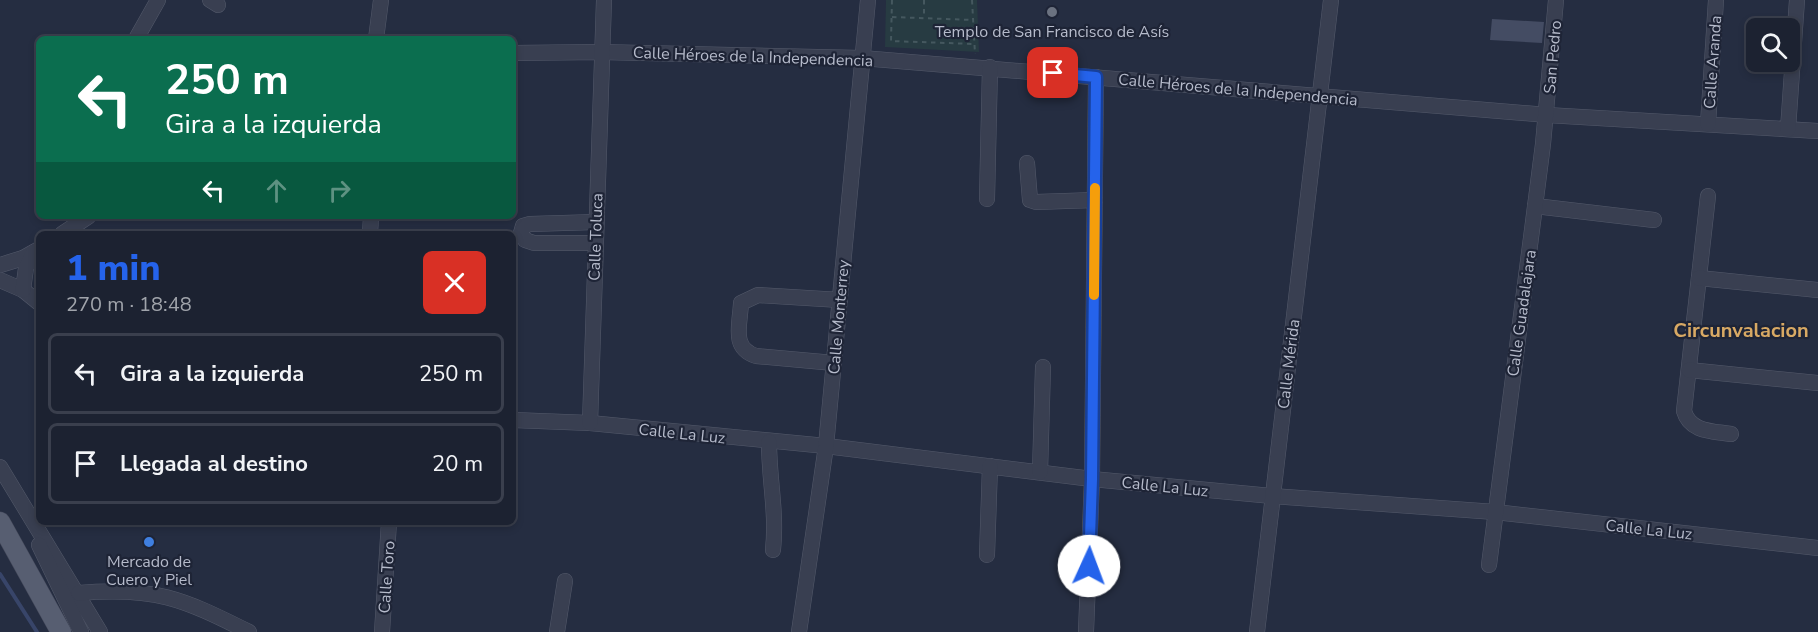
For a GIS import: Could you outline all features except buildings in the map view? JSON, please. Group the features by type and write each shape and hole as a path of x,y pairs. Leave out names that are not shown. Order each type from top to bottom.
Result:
{"main road":[{"path":"0,522 61,632"}],"street":[{"path":"138,36 158,0"},
{"path":"376,36 381,0"},
{"name":"Calle Toluca","path":"590,423 603,0"},
{"name":"Calle Monterrey","path":"799,632 826,446 868,0"},
{"name":"Calle Mérida","path":"1257,632 1321,95 1330,0"},
{"name":"San Pedro","path":"1547,115 1556,0"},
{"name":"Calle Aranda","path":"1708,124 1716,0"},
{"path":"1788,129 1797,0"},
{"name":"Calle Héroes de la Independencia","path":"516,53 600,52 862,58 1547,115 1818,131"},
{"path":"987,199 990,67"},
{"path":"1086,632 1092,479 1096,77"},
{"name":"Calle Guadalajara","path":"1489,565 1547,115"},
{"path":"1027,163 1030,200 1036,202 1095,200"},
{"path":"1708,196 1689,370 1683,403 1686,419 1695,427 1731,434"},
{"path":"1535,206 1654,220"},
{"path":"66,231 84,219"},
{"path":"595,243 534,243 525,240 521,233 522,226 530,224 596,222"},
{"path":"0,265 36,251"},
{"path":"23,290 24,276 36,253"},
{"path":"1699,279 1818,290"},
{"path":"0,280 23,290 36,301"},
{"path":"834,363 756,356 744,352 739,344 741,303 758,295 840,300"},
{"path":"1040,472 1043,367"},
{"path":"1689,370 1818,383"},
{"name":"Calle La Luz","path":"516,420 590,423 826,446 1092,479 1272,496 1495,512 1818,548"},
{"path":"770,442 770,477 776,518 773,550"},
{"path":"987,555 990,466"},
{"path":"0,467 36,524"},
{"path":"14,488 81,632"},
{"path":"37,525 100,632"},
{"name":"Calle Toro","path":"382,632 389,525"},
{"path":"557,632 565,581"},
{"path":"79,593 120,589 160,594 190,603 249,632"}],"path":[{"path":"892,0 891,41 974,44 972,0"},
{"path":"924,0 924,18"},
{"path":"892,17 973,20"}],"shaded area":[{"path":"886,0 977,0 979,52 885,47"}],"waterway":[{"path":"0,574 37,632"}],"slow traffic":[{"path":"1094,295 1095,188"}],"place":[{"name":"Templo de San Francisco de Asís","path":"1052,12"},
{"name":"Mercado de Cuero y Piel","path":"149,542"}],"district":[{"name":"Circunvalacion","path":"1741,330"}],"route":[{"path":"1053,73 1096,77 1089,566"}]}
